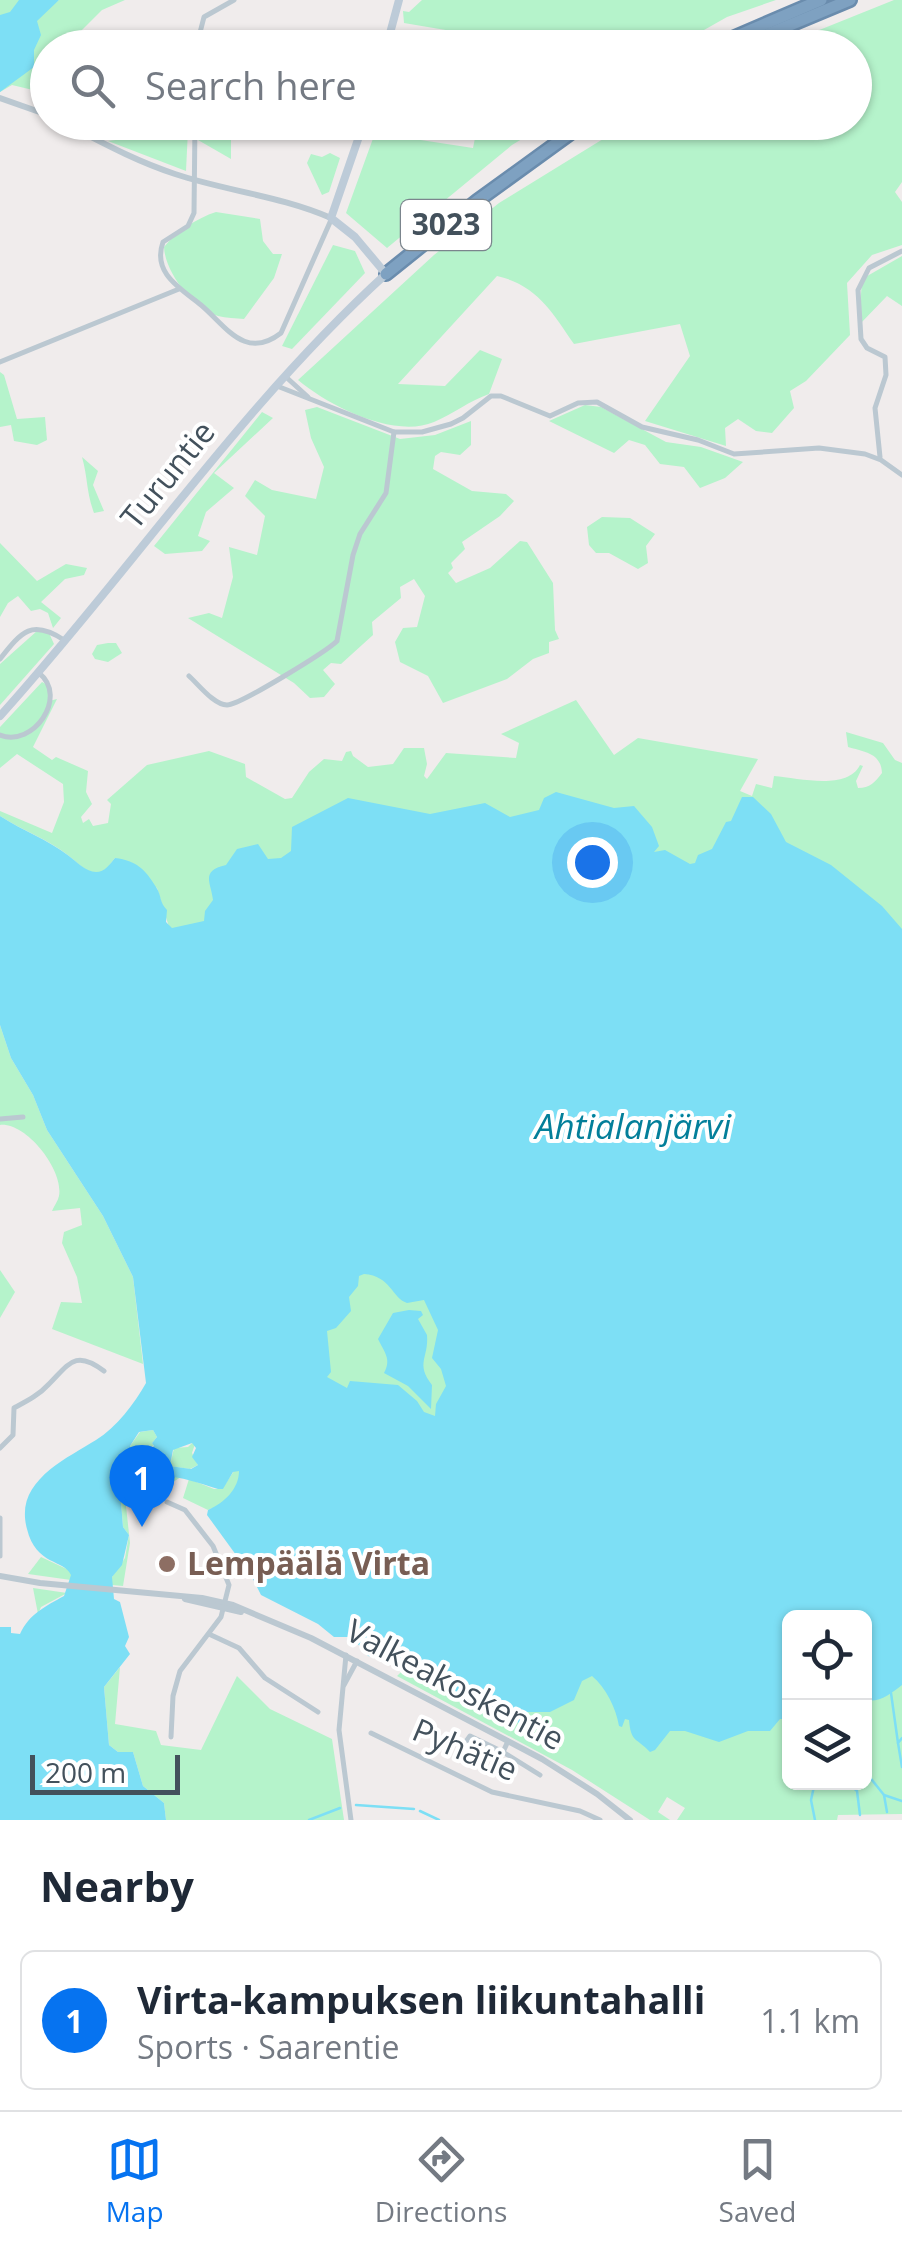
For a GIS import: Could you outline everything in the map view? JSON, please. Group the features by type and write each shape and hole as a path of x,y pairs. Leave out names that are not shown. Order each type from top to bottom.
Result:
{"highway":[{"path":"751,30 821,0"},
{"path":"778,30 850,0"},
{"name":"3023","path":"386,274 477,201 564,140"}],"main road":[{"path":"391,30 399,0"},
{"path":"358,140 332,218 369,251 386,274"},
{"name":"Turuntie","path":"0,716 66,642 243,422 342,315 386,274"}],"street":[{"path":"201,30 204,17 234,0"},
{"path":"0,98 30,108"},
{"path":"99,140 150,165 194,180 292,203 332,218 289,318 276,338 252,343 233,337 168,279 163,269 160,246 192,221 194,180 194,140"},
{"path":"881,460 876,447 876,408 885,356 866,348 861,339 858,290 869,268 902,251"},
{"path":"0,362 179,289"},
{"path":"286,376 310,399"},
{"path":"277,386 394,432 422,432 440,427 463,418 486,398 501,396 550,416 587,401 598,402 642,427 698,440 734,454 820,448 868,454 902,476"},
{"path":"190,676 220,703 228,705 247,698 337,640 353,555 360,534 386,492 394,432"},
{"path":"868,454 876,447"},
{"path":"0,658 26,632 36,628 48,629 66,642"},
{"path":"0,735 22,737 44,714 52,690 50,682 39,673"},
{"path":"0,1119 22,1117"},
{"path":"0,1448 13,1435 14,1408 38,1394 66,1364 82,1360 104,1371"},
{"path":"168,1502 184,1510 219,1555 229,1579 225,1606 210,1635 180,1671 173,1696 171,1737"},
{"path":"0,1518 0,1556"},
{"name":"Valkeakoskentie","path":"0,1576 172,1596 247,1612 346,1655 508,1741 571,1776 630,1820"},
{"path":"210,1635 239,1648 265,1678 318,1712"},
{"path":"346,1655 340,1758 351,1820"},
{"path":"343,1687 356,1661"},
{"name":"Pyhätie","path":"371,1733 492,1792 600,1820"},
{"path":"462,1747 470,1736 540,1775"},
{"path":"504,1752 508,1741"}],"green space":[{"path":"0,0 45,0 50,7 59,0 125,0 102,10 82,30 30,30 30,89 12,85 0,92"},
{"path":"422,0 776,0 727,17 704,30 446,30 404,23 403,11 409,12"},
{"path":"902,0 902,182 895,192 902,202 902,245 872,255 847,283 850,335 806,381 790,391 794,408 772,433 756,431 738,419 725,428 726,446 645,421 690,356 680,324 574,344 533,293 497,276 398,384 445,386 480,350 502,359 489,394 434,422 400,426 344,409 298,380 434,255 499,203 601,140 872,140 872,30 819,30"},
{"path":"188,140 186,171 108,141"},
{"path":"198,140 231,140 231,159"},
{"path":"372,140 421,140 473,148 475,140 520,140 387,248 346,213"},
{"path":"330,153 340,158 329,192 322,195 307,163 311,154 322,157"},
{"path":"216,212 260,219 263,241 273,254 282,254 274,278 244,319 218,316 200,306 175,278 166,257 164,247 175,236"},
{"path":"333,245 355,251 365,273 292,349 282,346"},
{"path":"902,256 902,306 887,296 859,325 862,279"},
{"path":"0,372 17,419 45,417 47,440 37,445 14,441 11,425 0,427"},
{"path":"585,405 601,407 666,442 701,447 743,462 725,478 700,488 684,467 660,464 645,445 629,440 614,453 549,421"},
{"path":"317,407 400,439 435,435 471,421 471,445 460,455 441,452 435,456 433,469 472,491 506,494 514,501 500,516 462,542 465,549 451,563 453,568 448,573 456,583 490,568 520,541 527,542 553,583 555,630 559,639 549,642 549,653 533,659 507,679 443,703 428,676 400,662 395,642 403,628 417,627 425,596 414,579 400,587 401,598 372,622 373,635 341,664 331,663 323,670 335,684 324,697 310,698 294,683 188,618 209,613 222,618 233,577 229,547 257,555 265,516 245,496 255,480 272,490 316,499 324,467 311,438 305,410"},
{"path":"262,412 273,418 214,473 234,488 206,512 198,536 210,541 202,551 165,554 154,546"},
{"path":"82,457 98,471 93,485 104,511 94,513"},
{"path":"602,517 630,518 655,534 646,546 648,563 638,569 609,553 596,553 589,545 587,527"},
{"path":"0,543 37,581 66,564 87,568 84,575 65,579 41,602 61,618 53,628 48,613 40,609 31,611 18,596 8,603 0,617"},
{"path":"37,631 49,633 54,644 0,705 0,664"},
{"path":"116,643 122,653 108,662 95,659 92,654 97,645"},
{"name":"Ahtialanjärvi","path":"42,682 48,685 49,701 57,699 33,747 52,760 56,757 88,771 86,792 92,804 81,817 83,823 89,819 93,826 108,823 111,804 107,800 147,765 209,751 245,764 246,777 285,799 292,798 309,772 324,759 342,761 346,752 351,751 368,767 393,764 404,748 424,748 427,779 446,753 516,758 519,743 501,734 576,700 614,755 638,738 758,759 740,791 752,796 756,784 772,788 774,776 834,780 854,773 860,765 863,766 856,781 858,788 872,784 882,773 879,761 871,754 848,747 846,732 883,743 895,760 902,763 902,1814 838,1815 837,1820 677,1820 685,1808 667,1797 658,1812 670,1820 650,1820 572,1770 397,1676 402,1671 411,1674 521,1724 212,1508 208,1510 183,1498 189,1479 222,1489 234,1471 169,927 157,888 115,858 102,872 89,871 53,845 0,816 0,811 52,833 64,802 63,784 17,754 0,768 0,727"},
{"path":"0,1025 11,1058 33,1095 47,1130 103,1216 133,1277 143,1364 52,1329 61,1302 82,1303 77,1277 62,1243 64,1232 82,1225 80,1208 52,1211 59,1185 49,1161 21,1131 0,1125"},
{"path":"0,1270 15,1292 0,1318"},
{"path":"153,1430 157,1437 154,1445 139,1456 130,1453 130,1446 140,1432"},
{"path":"192,1443 198,1465 190,1469 170,1466 174,1448"},
{"path":"158,1477 181,1477 168,1485 167,1494 145,1495 126,1506 130,1543 123,1586 112,1585 112,1577 125,1558 129,1535 123,1527 121,1502 136,1488"},
{"path":"41,1557 71,1571 71,1580 28,1574"},
{"path":"33,1588 67,1593 41,1607 38,1614"},
{"path":"120,1667 115,1724 156,1731 161,1745 201,1750 237,1676 270,1709 332,1739 344,1820 166,1820 164,1803 143,1786 133,1752 118,1752 109,1745 104,1687"}],"water":[{"path":"19,0 59,0 37,21 40,30 30,30 30,70 0,92 0,15 10,12"},
{"name":"Ahtialanjärvi","path":"556,792 614,808 634,806 652,827 659,846 654,852 665,850 690,864 712,849 742,797 753,797 771,814 786,842 831,865 882,906 902,929 902,1685 872,1701 872,1610 782,1610 782,1719 770,1731 748,1731 719,1742 685,1731 670,1731 650,1752 633,1736 629,1720 619,1726 610,1699 592,1676 582,1681 574,1700 550,1712 526,1712 521,1724 368,1656 352,1637 334,1637 318,1624 261,1595 207,1515 233,1489 239,1471 233,1472 223,1489 178,1478 155,1478 132,1490 121,1502 123,1527 129,1535 122,1565 112,1577 114,1599 120,1602 129,1637 125,1646 130,1654 104,1687 109,1745 118,1752 133,1752 143,1786 164,1803 166,1820 0,1820 0,1627 11,1627 11,1633 20,1634 33,1616 64,1596 71,1575 43,1556 31,1541 25,1513 28,1498 45,1474 111,1429 146,1383 133,1277 103,1216 47,1130 33,1095 11,1058 0,1025 0,816 89,870 102,871 115,858 140,867 158,890 167,910 166,922 172,928 204,921 205,911 213,900 210,874 226,865 237,849 258,844 268,859 281,858 291,851 292,827 348,798 430,814 485,803 510,817 539,810 544,798","holes":["359,1276 373,1276 407,1303 424,1300 438,1330 432,1358 441,1369 446,1386 436,1404 435,1416 424,1412 398,1385 350,1381 347,1388 327,1377 331,1372 327,1331 336,1328 351,1311 349,1297 358,1286","153,1430 157,1437 154,1446 139,1456 130,1454 130,1446 139,1432","192,1443 196,1448 192,1457 198,1465 191,1469 170,1466 173,1450"]},
{"path":"421,1311 423,1315 418,1319 427,1335 423,1366 432,1385 431,1409 408,1386 384,1373 387,1360 378,1339 393,1313"}],"waterway":[{"path":"891,1693 898,1743"},
{"path":"902,1738 898,1743 902,1767"},
{"path":"872,1780 884,1795 902,1801"},
{"path":"813,1790 815,1820"},
{"path":"856,1790 860,1815"},
{"path":"884,1795 887,1812"},
{"path":"356,1805 414,1809"},
{"path":"309,1820 340,1808"},
{"path":"420,1811 439,1820"}],"place":[{"name":"Virta-kampuksen liikuntahalli","path":"142,1527"},
{"name":"Lempäälä Virta","path":"167,1564"}]}
